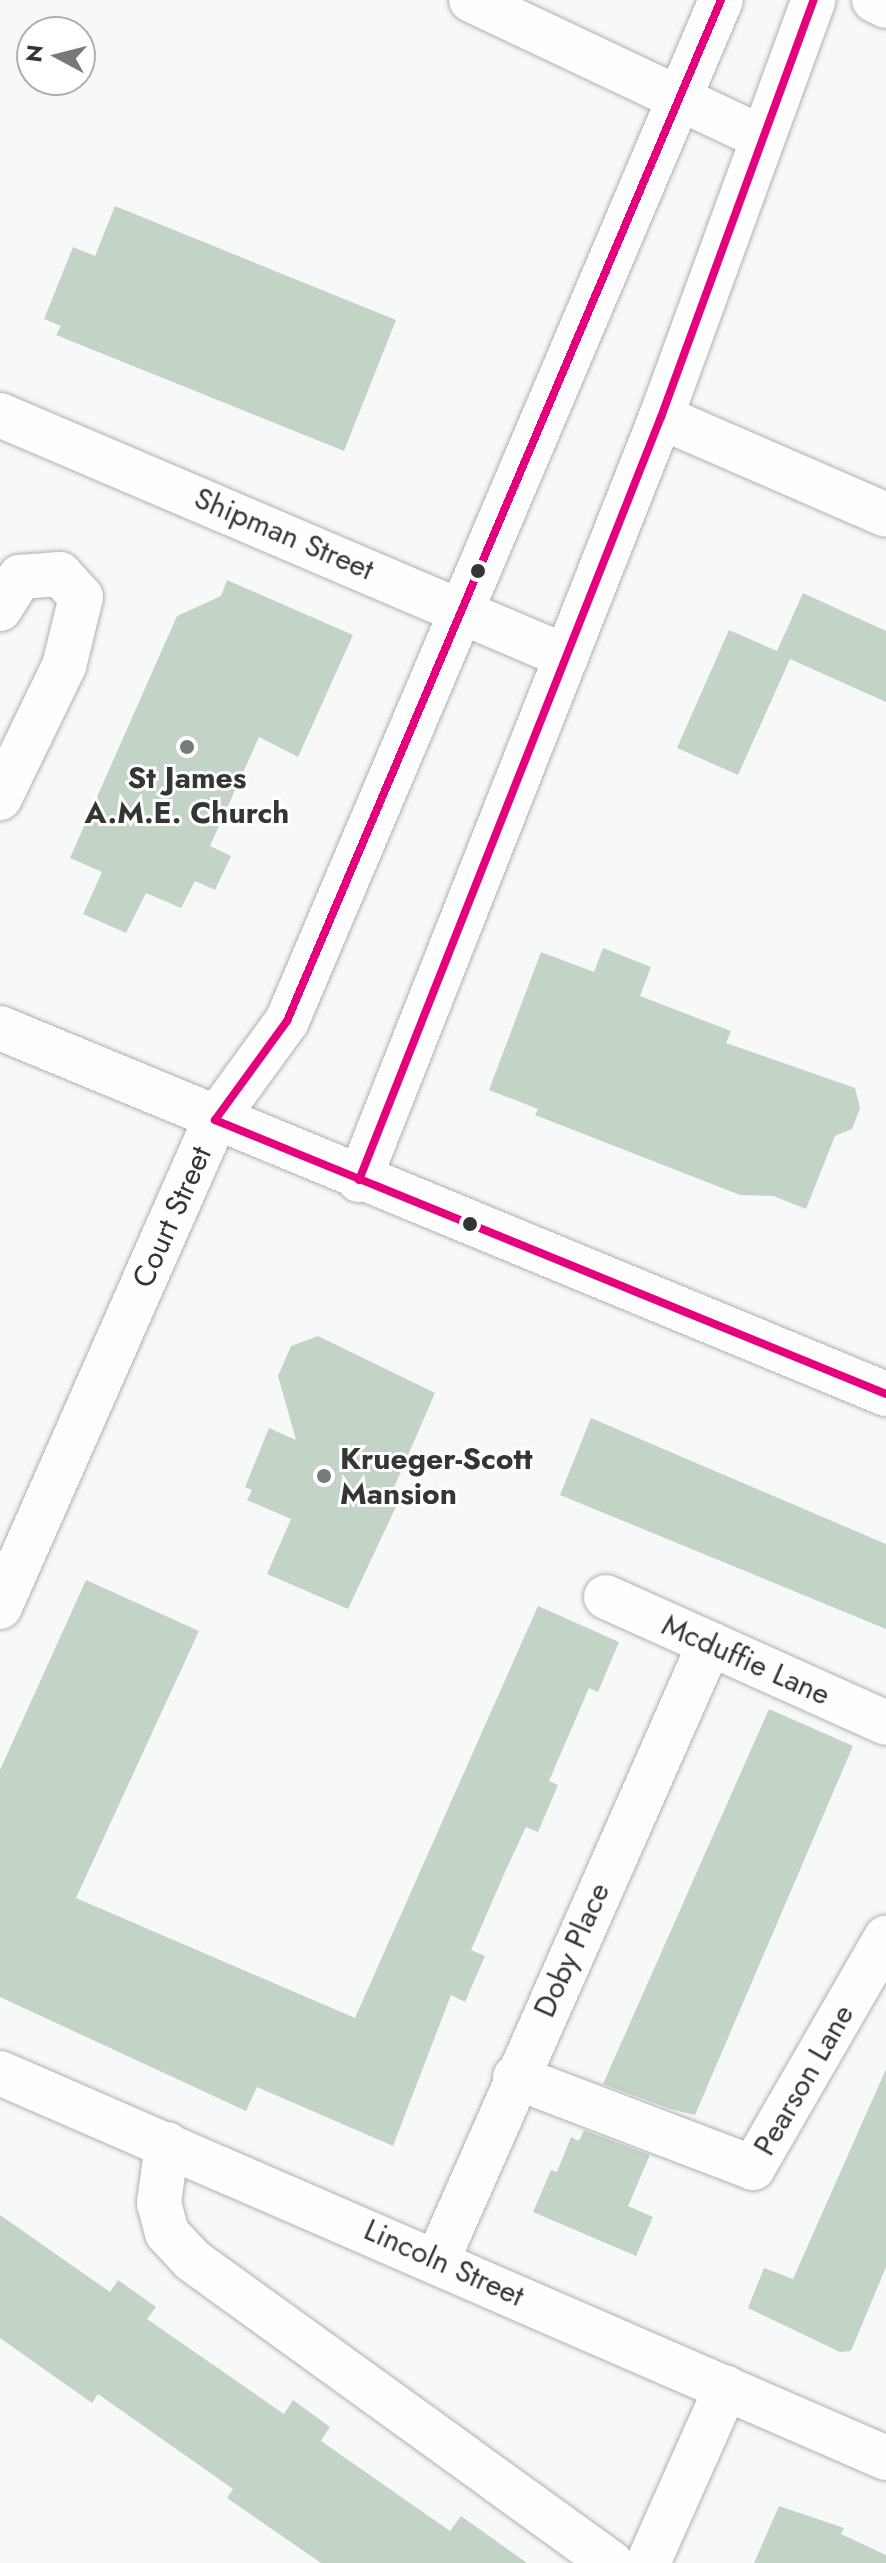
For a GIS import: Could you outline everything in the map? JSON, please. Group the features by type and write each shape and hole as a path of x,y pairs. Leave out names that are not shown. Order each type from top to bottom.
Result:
{"street":[{"path":"471,0 677,102 761,137"},
{"name":"Court Street","path":"0,1607 215,1120 287,1021 721,0"},
{"path":"359,1180 661,417 761,137 814,0"},
{"path":"874,0 886,6"},
{"name":"Shipman Street","path":"0,415 463,610 567,657"},
{"path":"661,417 886,515"},
{"path":"0,609 20,577 60,574 81,597 64,666 0,798"},
{"path":"0,1028 359,1180 886,1394"},
{"name":"Mcduffie Lane","path":"606,1597 886,1723"},
{"name":"Doby Place","path":"438,2259 515,2077 710,1643"},
{"name":"Pearson Lane","path":"515,2077 753,2168 886,1938"},
{"name":"Lincoln Street","path":"0,2073 438,2259 886,2458"},
{"path":"167,2144 159,2203 167,2233 192,2260 611,2563"},
{"path":"648,2563 726,2388"}],"building":[{"path":"115,206 396,320 344,451 56,335 61,326 44,319 73,247 95,256"},
{"name":"St James A.M.E. Church","path":"227,580 353,635 298,757 259,737 210,846 231,856 215,890 195,881 181,908 146,893 126,933 83,914 102,872 70,858 177,616 221,596"},
{"path":"803,593 886,631 886,702 790,659 738,775 677,748 729,630 777,651"},
{"path":"603,948 651,967 640,996 731,1031 726,1043 855,1088 860,1108 852,1129 835,1136 806,1209 773,1196 740,1195 535,1115 538,1109 489,1090 541,952 594,972"},
{"name":"Krueger-Scott Mansion","path":"318,1336 435,1393 392,1492 401,1496 348,1609 267,1574 291,1519 247,1500 252,1490 245,1487 269,1428 296,1440 278,1376 291,1346"},
{"path":"591,1418 886,1544 886,1629 560,1495"},
{"path":"86,1580 199,1631 76,1898 355,2018 538,1606 619,1642 598,1692 589,1688 549,1781 558,1785 538,1832 526,1827 505,1872 471,1950 485,1956 465,2002 451,1995 393,2146 257,2087 246,2111 0,1997 0,1770"},
{"path":"769,1709 853,1746 695,2115 603,2084"},
{"path":"886,2069 886,2267 851,2351 840,2352 748,2308 764,2268 793,2279"},
{"path":"584,2130 650,2155 628,2206 653,2217 636,2256 533,2212 551,2170 557,2172 571,2137 579,2141"},
{"path":"0,2215 110,2292 118,2280 156,2307 147,2319 284,2414 293,2400 330,2427 321,2441 450,2531 461,2516 527,2563 321,2563 227,2498 233,2489 98,2394 92,2403 0,2338"},
{"path":"779,2506 844,2528 841,2534 886,2555 886,2563 754,2563"}],"transit line":[{"path":"215,1120 287,1021 721,0"},
{"path":"359,1180 661,417 814,0"},
{"path":"215,1120 886,1394"}],"place":[{"name":"St James A.M.E. Church","path":"187,747"},
{"name":"Krueger-Scott Mansion","path":"324,1476"}]}
